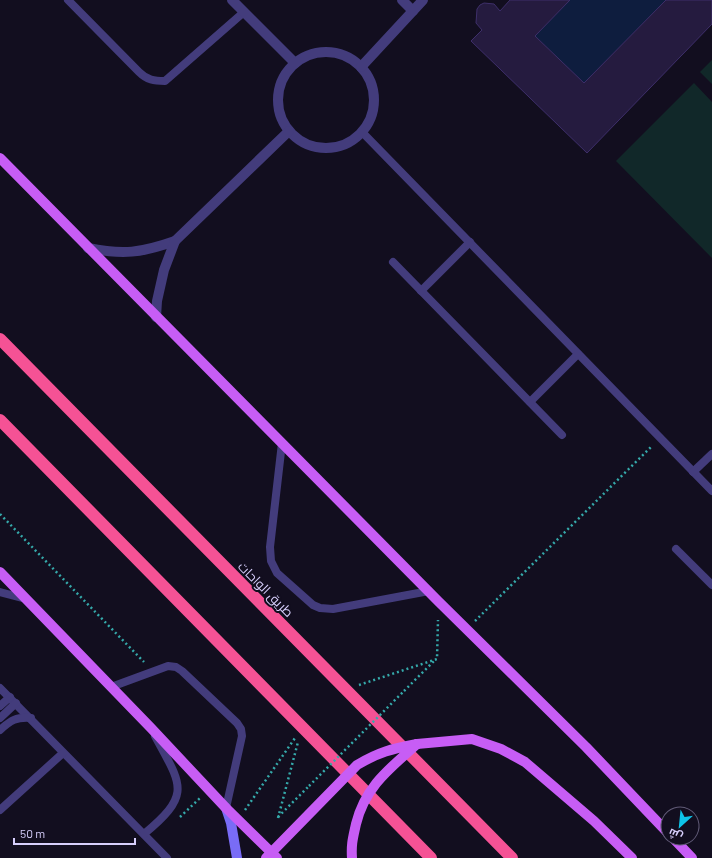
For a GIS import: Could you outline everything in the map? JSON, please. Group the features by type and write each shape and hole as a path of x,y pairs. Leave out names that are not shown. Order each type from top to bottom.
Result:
{"highway":[{"name":"طريق الواحات","path":"0,339 512,858"},
{"path":"0,420 431,858"}],"main road":[{"path":"0,158 428,592 586,747 660,825"},
{"path":"0,572 111,686 226,808 277,858"},
{"path":"266,858 357,765 372,756 390,749 417,744 472,739 501,749 525,762 594,821 632,858"},
{"path":"352,858 351,845 358,817 365,798 380,778 417,744"},
{"path":"681,846 692,858"}],"street":[{"path":"232,0 295,63"},
{"path":"402,0 413,11"},
{"path":"361,66 423,0"},
{"path":"321,52 336,53 349,58 361,66 369,78 374,92 374,106 370,120 362,132 351,141 339,146 325,148 312,146 299,140 289,131 281,118 278,103 279,88 285,74 295,63 307,56 321,52"},
{"path":"88,248 110,252 132,252 153,249 175,241 289,131"},
{"path":"156,317 157,301 164,270 175,241"},
{"path":"226,808 231,823 238,858"}],"lane":[{"path":"68,0 139,72 146,78 156,81 165,81 244,12"},
{"path":"362,132 712,491"},
{"path":"421,291 470,242"},
{"path":"393,262 562,435"},
{"path":"530,402 578,354"},
{"path":"282,443 270,547 271,561 278,572 313,605 326,609 428,592"},
{"path":"693,472 712,454"},
{"path":"676,549 711,581"},
{"path":"0,592 26,598"},
{"path":"111,686 168,666 179,668 239,726 242,736 226,808"},
{"path":"0,688 167,858"},
{"path":"0,706 13,700"},
{"path":"0,718 13,700"},
{"path":"0,730 12,720 20,717 31,718"},
{"path":"144,834 172,807 178,793 178,785 174,771 151,728"},
{"path":"0,810 63,753"}],"path":[{"path":"466,629 660,438"},
{"path":"0,514 153,671"},
{"path":"302,727 278,818 437,659 438,601"},
{"path":"346,690 437,659"},
{"path":"238,820 302,727"}],"green space":[{"path":"712,60 712,84 700,72"},
{"path":"694,83 712,102 712,258 616,161"}],"water":[{"path":"570,0 666,0 584,83 535,36"}],"building":[{"path":"510,0 570,0 535,36 584,83 666,0 712,0 712,24 587,153 471,41 482,30 476,23 477,9 480,5 484,3 494,4 500,11"}]}
